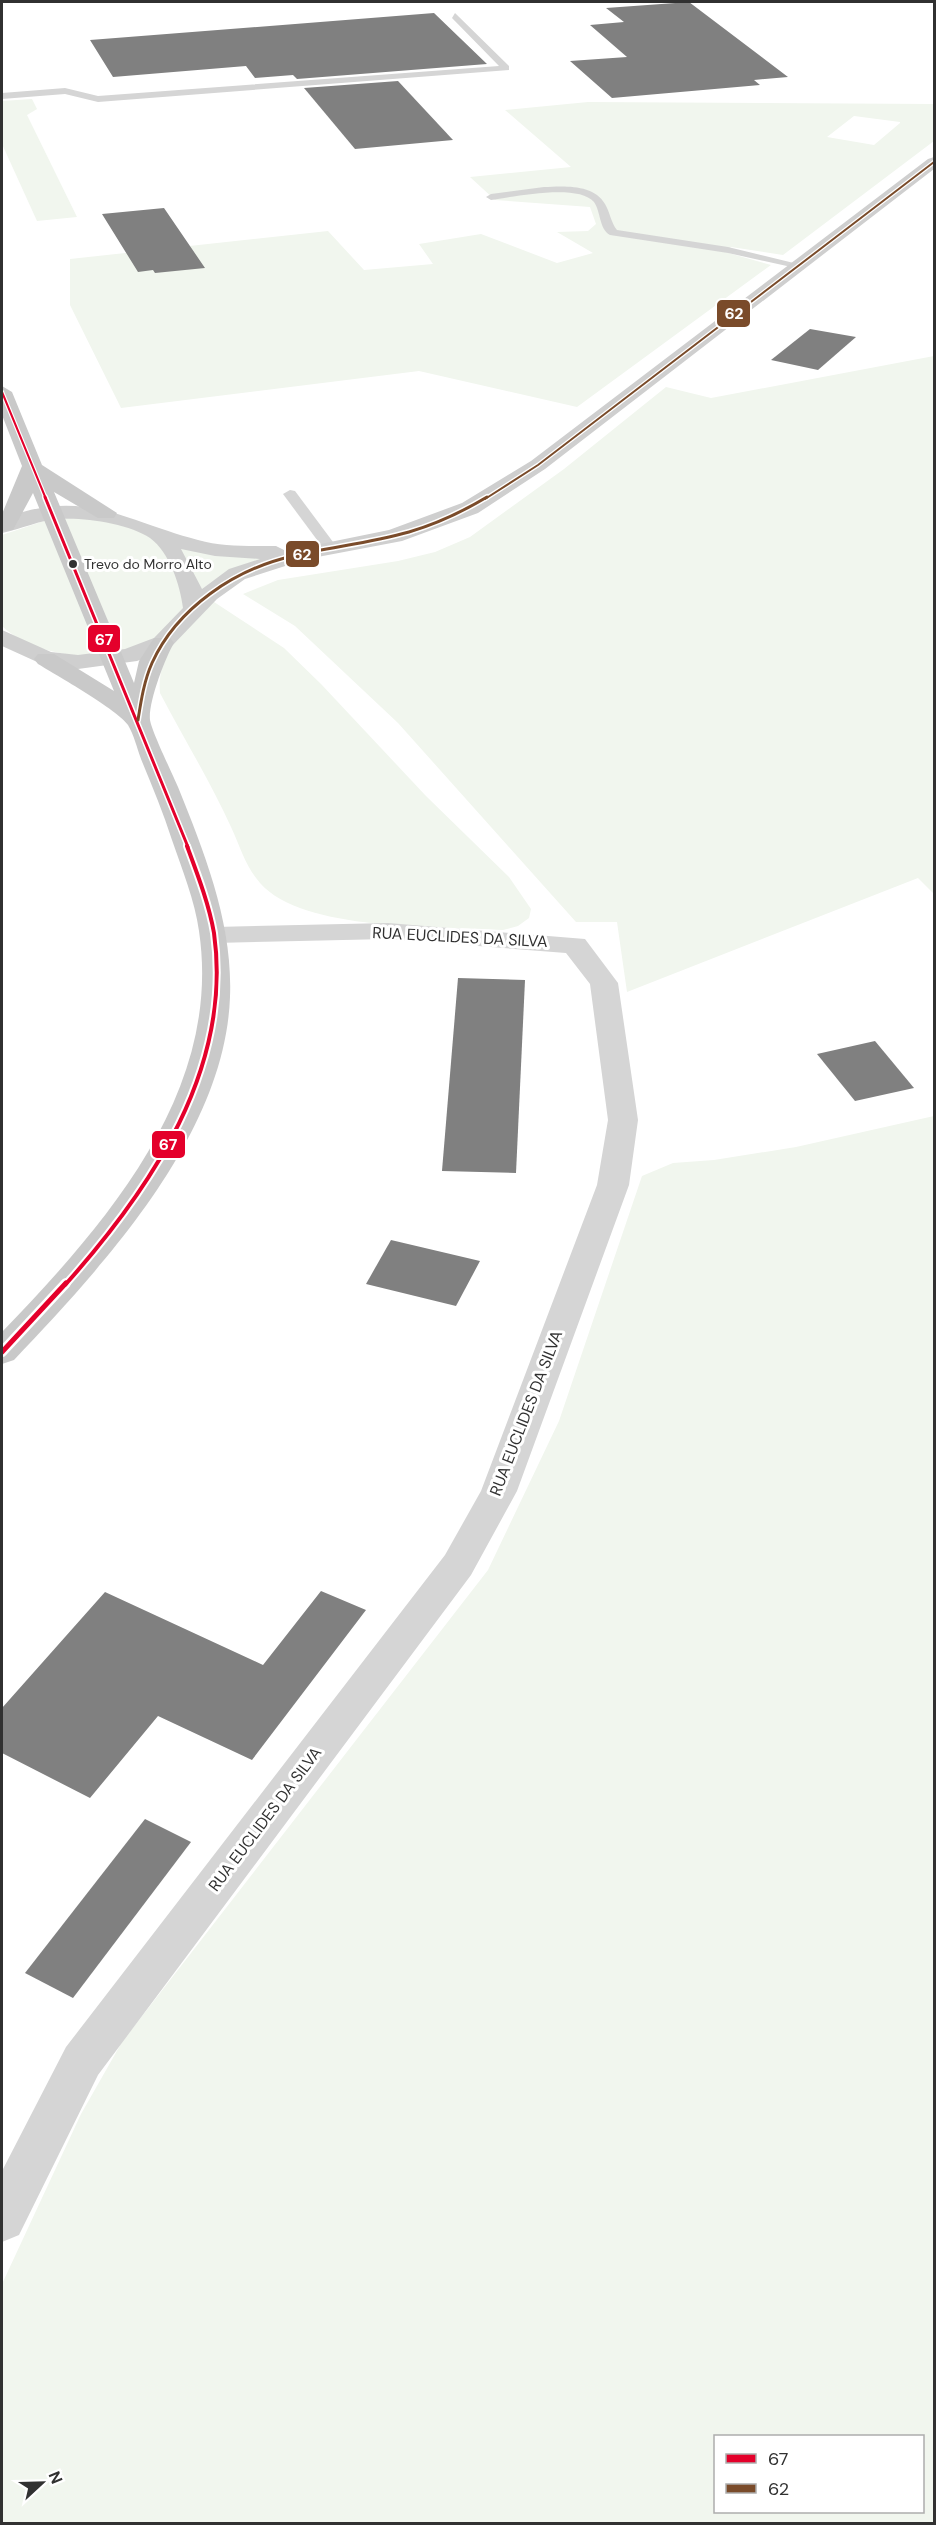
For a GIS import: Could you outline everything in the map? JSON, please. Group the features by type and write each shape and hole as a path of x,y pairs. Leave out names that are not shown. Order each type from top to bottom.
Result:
{"main road":[{"path":"138,720 151,661 162,643 194,608 237,574 303,553 411,531 452,517 489,497 538,465 796,265 934,162"},
{"path":"2,392 194,861 214,935 216,970 209,1035 196,1083 179,1124 158,1165 110,1233 2,1352"},
{"path":"32,467 64,490 106,513 180,542 216,550 303,553"},
{"path":"3,526 19,503 32,467"},
{"path":"3,526 51,513 106,513"},
{"path":"156,532 171,550 190,586 194,608"},
{"path":"2,638 46,659 100,692 138,720"},
{"path":"46,659 78,662 112,658 145,651 162,643"}],"street":[{"name":"RUA EUCLIDES DA SILVA","path":"2,2219 82,2061 458,1565 498,1491 613,1185 623,1120 604,983 575,945 388,931 214,935"}],"lane":[{"path":"2,96 65,91 98,99 506,68 455,16"},
{"path":"491,197 559,190 586,193 599,203 610,231 614,233 728,250 796,265"},
{"path":"290,494 331,549"}],"shaded area":[{"path":"32,99 37,109 27,115 77,217 37,221 2,144 2,101"},
{"path":"588,102 934,104 934,141 783,255 731,247 725,252 771,265 577,407 419,371 121,408 70,305 70,259 328,231 364,270 433,264 419,244 481,234 557,263 593,253 557,232 588,231 596,224 590,207 495,200 470,177 571,167 505,110","holes":["854,116 900,122 874,145 827,137"]},
{"path":"934,356 934,894 918,878 627,992 617,922 576,922 398,723 295,626 243,594 278,580 398,561 435,552 470,537 564,469 666,387 711,398"},
{"name":"Trevo do Morro Alto","path":"86,517 267,558 219,577 198,593 160,635 136,648 97,656 54,652 34,646 2,626 2,535 47,520"},
{"path":"211,600 284,648 321,684 426,796 509,877 531,909 529,918 518,926 503,930 374,923 307,910 280,899 260,883 247,863 214,793 160,693 160,679 168,654 183,631"},
{"path":"934,1116 934,2523 2,2524 2,2284 81,2114 122,2042 488,1570 559,1421 642,1176 673,1163 714,1160 796,1147"}],"building":[{"path":"689,2 788,77 754,80 760,85 612,98 570,61 627,57 590,25 624,22 606,8"},
{"path":"434,13 487,64 297,79 293,75 255,78 246,66 113,77 90,40"},
{"path":"398,81 453,140 355,149 304,88"},
{"path":"164,208 205,268 155,273 153,270 138,272 102,214"},
{"path":"810,329 856,337 818,370 771,360"},
{"path":"458,978 525,980 516,1173 442,1171"},
{"path":"875,1041 914,1088 855,1101 817,1054"},
{"path":"391,1240 480,1261 456,1306 366,1284"},
{"path":"321,1591 366,1610 252,1760 158,1716 90,1798 2,1753 2,1708 105,1592 263,1665"},
{"path":"145,1819 191,1842 73,1998 25,1973"}],"transit line":[{"name":"62","path":"138,720 144,687 158,652 187,615 212,592 238,575 264,564 291,556 409,532 444,520 492,495 538,465 826,242 934,162"},
{"name":"67","path":"2,392 167,791 197,874 214,937 216,998 206,1057 185,1113 157,1166 122,1217 84,1265 2,1352"}],"place":[{"name":"Trevo do Morro Alto","path":"73,564"}]}
